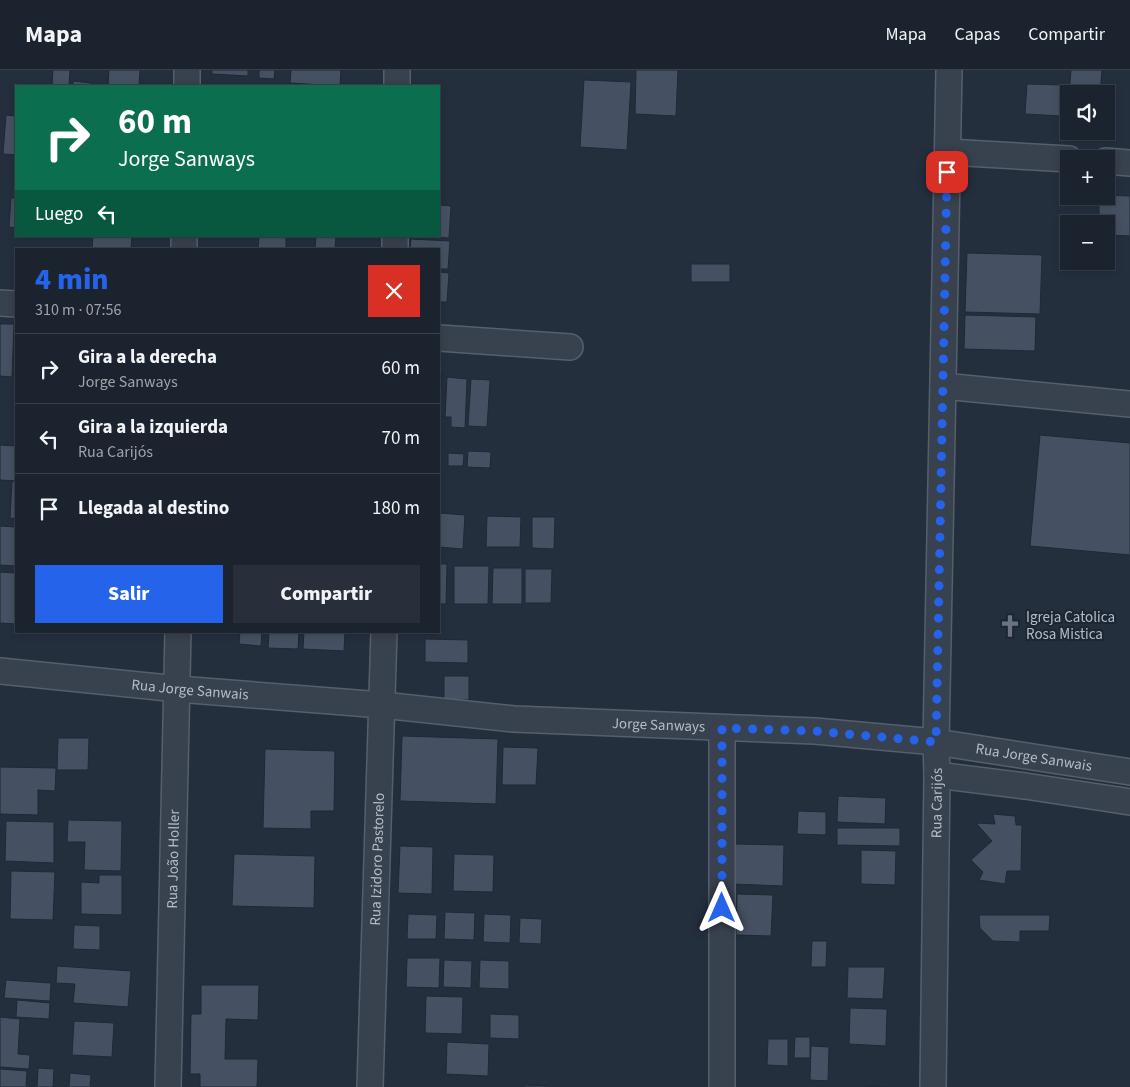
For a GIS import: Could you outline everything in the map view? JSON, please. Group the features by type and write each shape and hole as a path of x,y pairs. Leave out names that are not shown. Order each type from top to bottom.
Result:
{"street":[{"path":"186,85 187,70"},
{"path":"397,70 397,85"},
{"name":"Rua Carijós","path":"933,1087 936,742 949,70"},
{"path":"948,152 1060,158"},
{"path":"1115,162 1130,163"},
{"path":"0,303 15,304"},
{"path":"440,338 570,347"},
{"path":"943,386 1130,404"},
{"name":"Rua João Holler","path":"168,1087 178,633"},
{"name":"Rua Izidoro Pastorelo","path":"370,1087 384,633"},
{"name":"Rua Jorge Sanwais","path":"0,671 178,689 382,705"},
{"name":"Jorge Sanways","path":"382,705 514,719 814,731 936,742"},
{"path":"722,728 722,1087"},
{"name":"Rua Jorge Sanwais","path":"936,742 1130,772"},
{"name":"Rua Jorge Sanwais","path":"937,775 1130,802"}],"building":[{"path":"53,70 70,70 69,85 52,85"},
{"path":"109,70 140,70 139,85 108,85"},
{"path":"212,70 248,70 248,76 212,74"},
{"path":"259,70 275,70 274,79 259,78"},
{"path":"291,70 341,70 340,85 290,83"},
{"path":"636,70 678,70 676,116 635,114"},
{"path":"1071,70 1102,70 1101,85 1070,85"},
{"path":"584,80 631,82 627,150 580,147"},
{"path":"73,81 91,83 91,85 73,85"},
{"path":"1027,84 1063,85 1060,85 1060,116 1025,114"},
{"path":"6,115 15,116 15,155 3,154"},
{"path":"1115,195 1130,196 1130,236 1115,235 1115,215 1099,215 1099,205 1115,205"},
{"path":"11,198 15,198 15,228 9,227"},
{"path":"440,205 451,206 449,238 433,237 440,237"},
{"path":"93,237 132,237 131,248 92,248"},
{"path":"259,237 286,237 286,248 258,248"},
{"path":"316,237 336,237 335,248 315,248"},
{"path":"411,239 450,241 448,269 440,269 440,248 410,248"},
{"path":"967,253 1042,255 1040,314 965,312"},
{"path":"691,264 730,264 730,282 691,282"},
{"path":"440,272 449,273 447,302 440,302"},
{"path":"965,315 1036,317 1035,351 964,349"},
{"path":"0,324 14,324 12,377 0,376"},
{"path":"440,367 442,367 440,400"},
{"path":"447,377 467,379 465,428 451,427 451,417 445,417"},
{"path":"471,379 490,380 487,427 468,426"},
{"path":"1040,435 1130,443 1130,555 1030,546"},
{"path":"0,445 15,446 15,481 0,480"},
{"path":"468,451 491,452 490,468 467,467"},
{"path":"448,453 464,454 463,466 448,466"},
{"path":"12,481 15,482 15,519 10,518"},
{"path":"440,513 465,515 463,549 440,547"},
{"path":"487,516 521,517 520,547 486,547"},
{"path":"532,517 555,517 554,549 532,548"},
{"path":"0,526 15,527 15,566 0,565"},
{"path":"440,564 447,564 446,604 440,604"},
{"path":"454,566 489,566 488,604 454,604"},
{"path":"493,568 522,568 522,604 492,604"},
{"path":"525,569 552,569 551,603 525,603"},
{"path":"0,572 15,573 15,624 0,623"},
{"path":"240,633 262,633 261,646 239,644"},
{"path":"269,633 299,633 298,649 268,648"},
{"path":"304,633 345,633 344,651 303,649"},
{"path":"425,639 468,640 468,663 425,662"},
{"path":"444,676 469,676 469,700 444,700"},
{"path":"402,736 498,739 496,804 400,801"},
{"path":"58,738 89,738 88,770 57,770"},
{"path":"503,747 538,748 536,785 502,785"},
{"path":"265,749 335,751 334,811 311,811 311,829 263,828"},
{"path":"0,767 56,768 55,791 38,790 38,815 0,814"},
{"path":"838,796 886,798 885,824 837,822"},
{"path":"798,811 826,812 826,835 797,834"},
{"path":"993,814 1015,816 1016,825 1022,825 1021,871 1007,871 1005,884 979,880 983,872 971,860 992,841 976,823 995,824"},
{"path":"68,820 122,821 121,871 84,870 85,842 67,842"},
{"path":"6,821 54,822 54,863 5,861"},
{"path":"837,828 900,828 900,846 837,845"},
{"path":"734,844 784,845 783,886 733,884"},
{"path":"400,846 433,847 432,894 398,893"},
{"path":"861,850 896,851 895,885 861,884"},
{"path":"234,854 315,856 314,908 232,906"},
{"path":"454,854 494,855 493,892 453,891"},
{"path":"11,871 55,872 53,920 10,919"},
{"path":"99,875 122,875 122,915 81,914 81,882 99,883"},
{"path":"737,894 773,895 771,936 736,935"},
{"path":"445,912 475,913 474,940 444,939"},
{"path":"408,914 437,915 436,939 407,939"},
{"path":"484,914 511,915 510,943 483,942"},
{"path":"979,915 1050,915 1049,931 1020,931 1020,942 993,941 980,928"},
{"path":"520,918 542,919 541,944 519,943"},
{"path":"74,925 100,926 100,950 73,949"},
{"path":"812,941 827,941 826,967 811,967"},
{"path":"407,958 440,958 439,988 406,987"},
{"path":"444,960 472,961 471,988 443,987"},
{"path":"480,960 509,961 509,989 479,988"},
{"path":"57,966 131,971 128,1007 73,1003 75,984 56,983"},
{"path":"848,967 885,967 883,999 847,998"},
{"path":"6,980 51,983 50,1001 4,998"},
{"path":"201,985 259,985 258,1020 226,1019 225,1059 258,1059 257,1087 200,1087 200,1074 190,1074 191,1014 201,1014"},
{"path":"426,996 463,997 462,1034 425,1033"},
{"path":"17,1000 50,1003 49,1019 16,1017"},
{"path":"850,1008 887,1009 886,1046 849,1044"},
{"path":"490,1014 519,1015 519,1039 490,1038"},
{"path":"0,1017 20,1019 18,1054 30,1055 29,1069 0,1067"},
{"path":"74,1021 114,1023 112,1057 72,1055"},
{"path":"795,1037 810,1037 810,1058 794,1058"},
{"path":"768,1039 788,1039 788,1066 767,1065"},
{"path":"447,1042 489,1044 488,1076 446,1074"},
{"path":"811,1046 829,1047 828,1081 810,1080"},
{"path":"38,1068 54,1069 53,1087 37,1087"},
{"path":"0,1069 27,1071 26,1087 0,1087"},
{"path":"70,1073 91,1075 90,1087 69,1087"},
{"path":"524,1085 550,1086 550,1087 524,1087"}],"place":[{"name":"Igreja Catolica Rosa Mistica","path":"1010,626"}],"route":[{"path":"722,908 722,728 814,731 936,742 947,172"}]}
